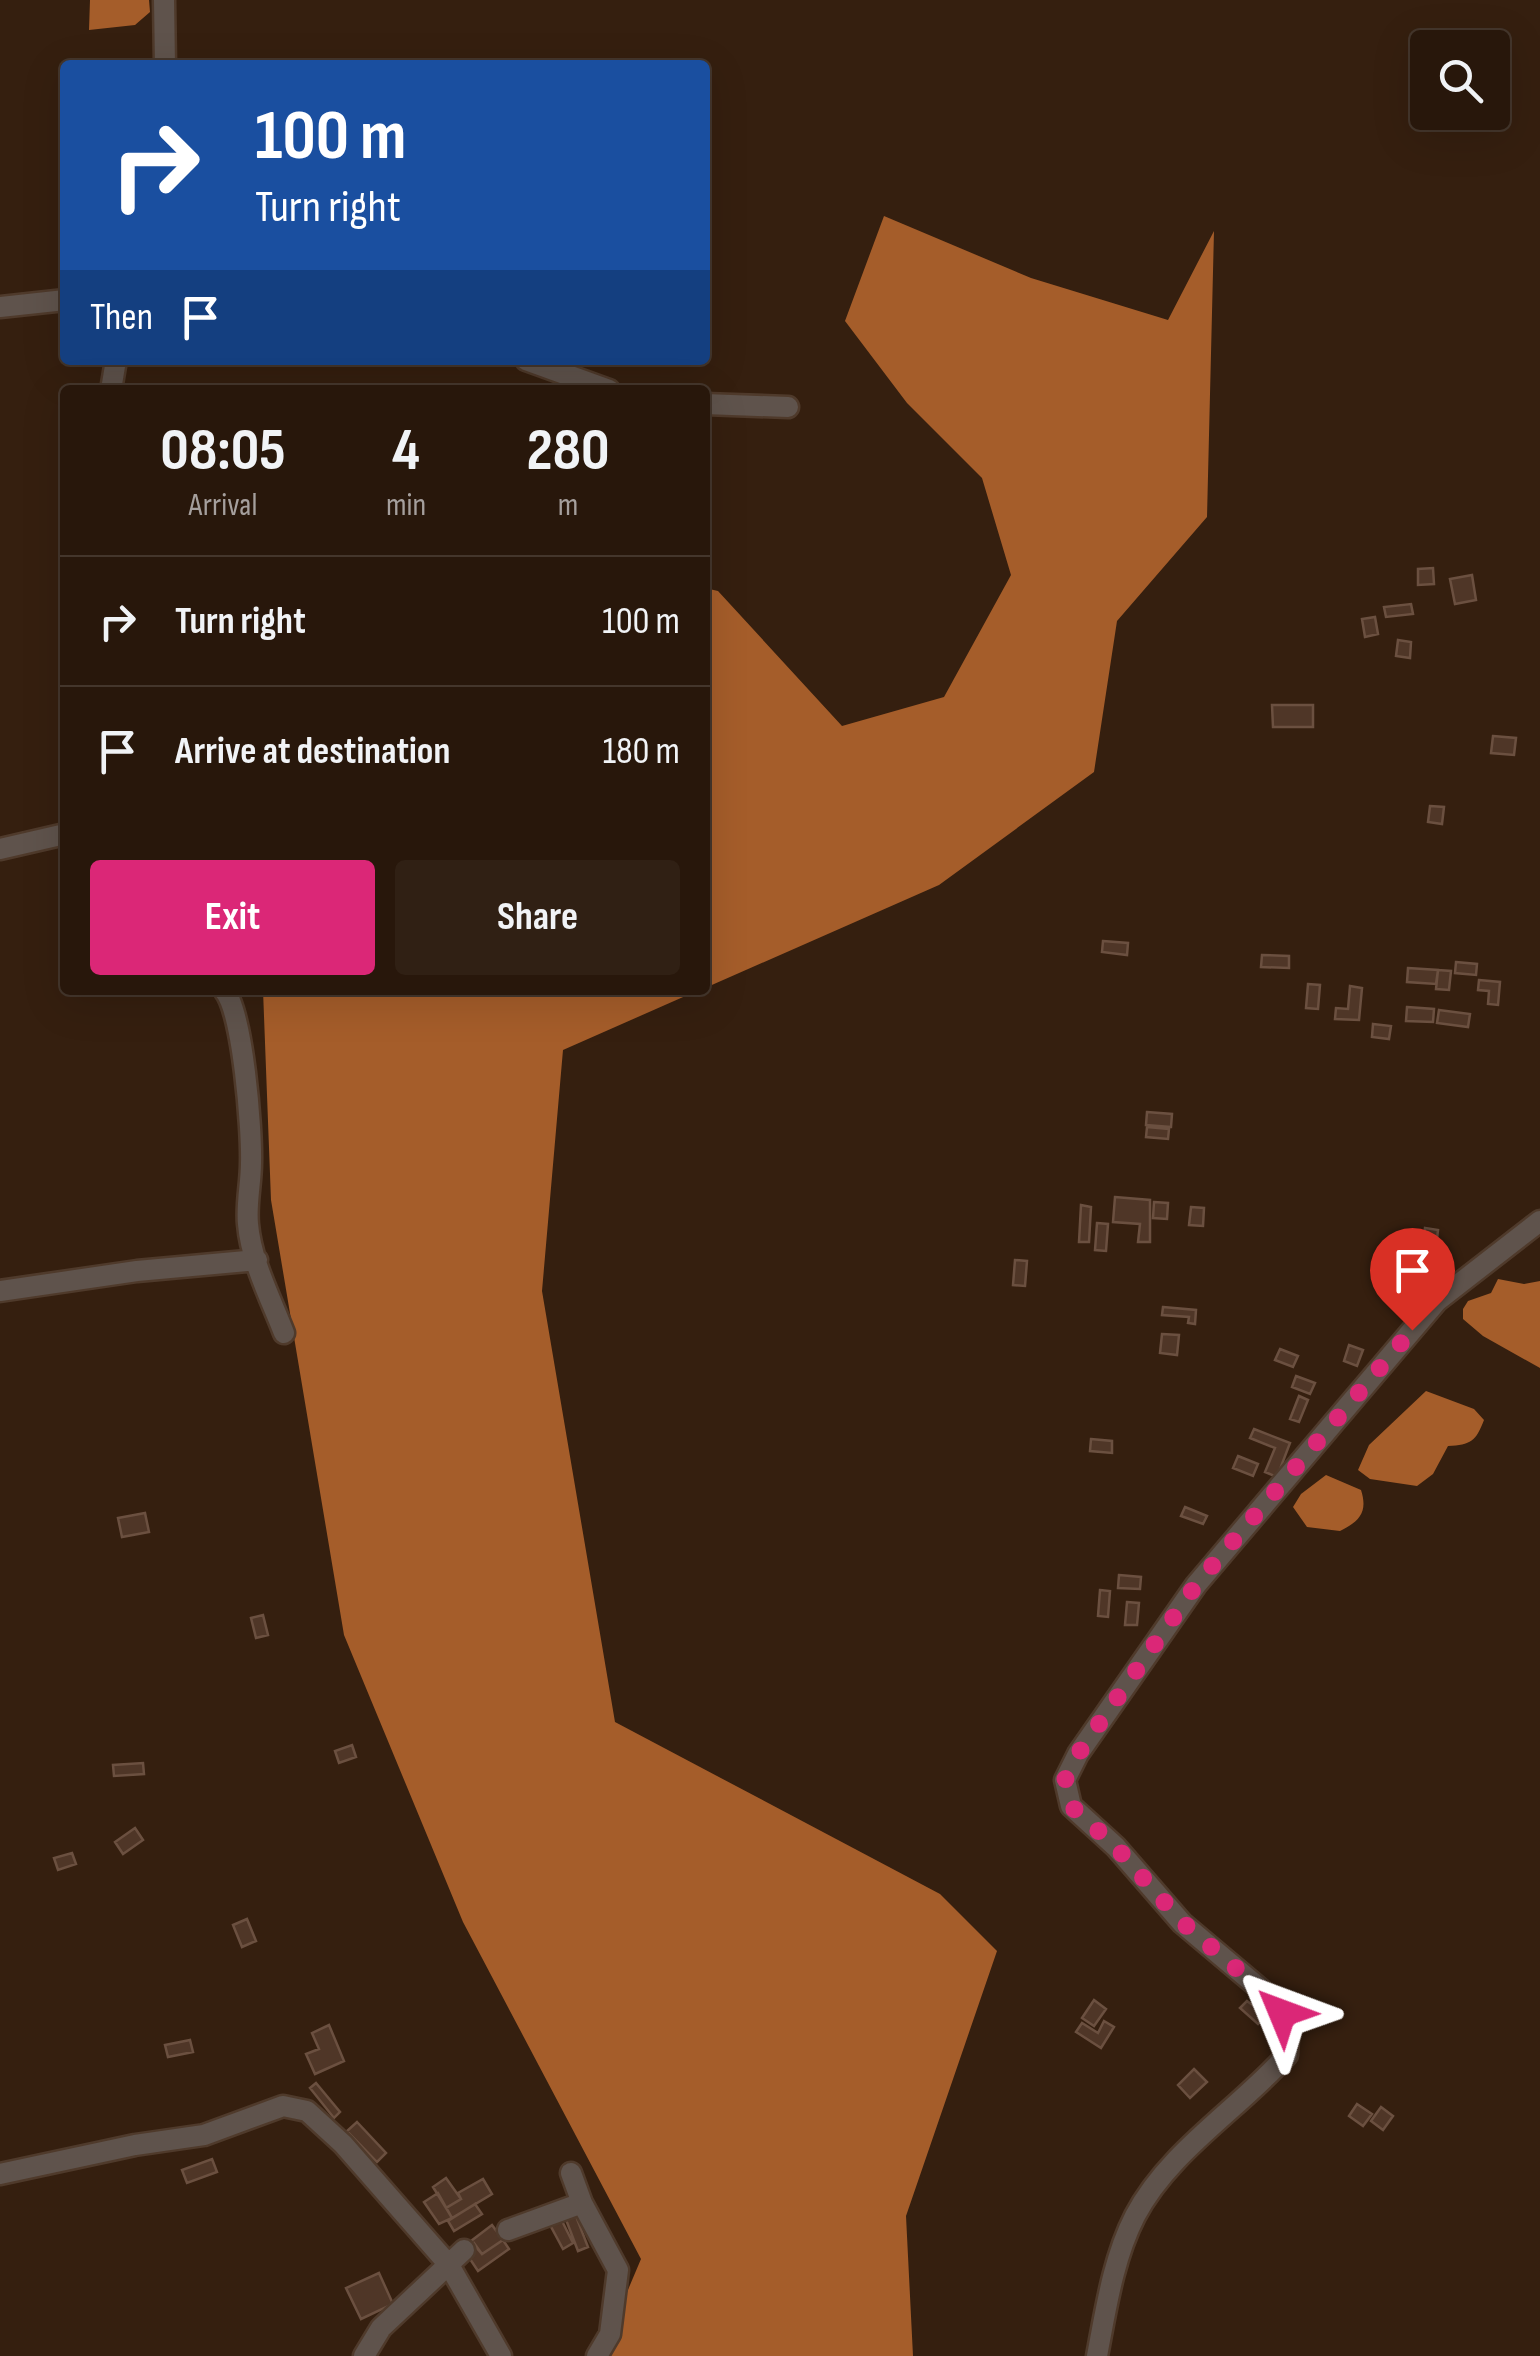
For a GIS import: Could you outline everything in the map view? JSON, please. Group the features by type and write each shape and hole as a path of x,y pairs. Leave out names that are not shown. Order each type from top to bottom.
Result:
{"street":[{"path":"164,0 164,60"},
{"path":"0,307 60,301"},
{"path":"540,365 596,385"},
{"path":"710,404 788,407"},
{"path":"0,849 60,835"},
{"path":"228,995 240,1038 252,1157 248,1225 284,1333"},
{"path":"1097,2356 1114,2273 1135,2216 1155,2186 1195,2143 1287,2055 1288,2038 1282,2013 1264,1992 1182,1922 1116,1847 1071,1806 1065,1780 1078,1754 1196,1585 1266,1499 1437,1300 1540,1220"},
{"path":"0,1291 137,1271 257,1260"},
{"path":"0,2174 135,2145 204,2135 283,2106 308,2111 456,2257 501,2356"},
{"path":"571,2173 582,2203 618,2270 610,2334 597,2356"},
{"path":"508,2230 582,2203"},
{"path":"364,2356 381,2328 456,2257"}],"shaded area":[{"path":"90,0 149,0 150,12 135,25 89,30"},
{"path":"884,216 1031,278 1168,320 1214,231 1207,517 1117,621 1094,772 939,885 710,986 710,589 718,591 842,726 944,697 1011,575 982,478 907,403 845,321"},
{"path":"263,995 688,995 563,1050 542,1291 615,1722 940,1894 997,1951 906,2216 913,2356 600,2356 641,2259 463,1922 344,1635 271,1200"},
{"path":"1498,1279 1524,1284 1540,1281 1540,1368 1483,1336 1463,1319 1468,1301 1491,1293"},
{"path":"1426,1391 1474,1409 1484,1420 1478,1433 1467,1443 1448,1446 1433,1474 1417,1486 1370,1479 1358,1470 1369,1445"},
{"path":"1326,1475 1361,1490 1363,1498 1361,1515 1340,1531 1307,1527 1293,1507 1301,1494"}],"building":[{"path":"1433,568 1434,584 1418,585 1418,569"},
{"path":"1472,575 1476,600 1455,604 1450,579"},
{"path":"1411,604 1413,614 1386,617 1384,607"},
{"path":"1375,617 1378,634 1365,637 1362,619"},
{"path":"1398,640 1411,642 1410,658 1396,656"},
{"path":"1272,705 1313,705 1313,727 1273,727"},
{"path":"1493,736 1516,738 1514,755 1491,753"},
{"path":"1430,806 1444,807 1442,824 1428,822"},
{"path":"1103,941 1128,943 1127,955 1102,952"},
{"path":"1262,955 1289,956 1289,968 1261,967"},
{"path":"1456,962 1477,964 1476,975 1455,973"},
{"path":"1408,968 1438,970 1436,984 1407,982"},
{"path":"1438,970 1451,971 1449,990 1436,989"},
{"path":"1479,980 1500,982 1498,1005 1488,1004 1489,991 1478,990"},
{"path":"1308,984 1320,985 1318,1009 1306,1008"},
{"path":"1350,986 1362,988 1359,1020 1335,1019 1336,1008 1348,1009"},
{"path":"1407,1007 1434,1009 1433,1022 1406,1021"},
{"path":"1439,1010 1470,1014 1468,1027 1437,1023"},
{"path":"1373,1024 1391,1026 1389,1039 1372,1037"},
{"path":"1147,1112 1172,1114 1171,1127 1146,1125"},
{"path":"1147,1127 1169,1129 1168,1139 1146,1137"},
{"path":"1115,1197 1150,1200 1150,1242 1138,1242 1140,1224 1113,1222"},
{"path":"1154,1202 1168,1203 1167,1219 1153,1218"},
{"path":"1081,1205 1091,1207 1089,1242 1079,1242"},
{"path":"1191,1207 1204,1208 1203,1226 1189,1225"},
{"path":"1097,1223 1108,1224 1106,1251 1095,1250"},
{"path":"1425,1228 1438,1230 1435,1257 1422,1255"},
{"path":"1015,1260 1027,1261 1025,1286 1013,1285"},
{"path":"1163,1307 1196,1310 1195,1324 1188,1323 1189,1317 1162,1315"},
{"path":"1162,1334 1179,1335 1177,1355 1160,1353"},
{"path":"1349,1345 1363,1350 1357,1366 1344,1361"},
{"path":"1280,1349 1298,1356 1293,1367 1275,1360"},
{"path":"1296,1376 1315,1383 1310,1394 1292,1387"},
{"path":"1299,1396 1308,1400 1299,1422 1290,1419"},
{"path":"1254,1429 1290,1443 1277,1477 1265,1472 1275,1448 1250,1438"},
{"path":"1091,1439 1112,1441 1112,1453 1090,1451"},
{"path":"1238,1456 1258,1464 1253,1476 1233,1468"},
{"path":"1185,1507 1207,1516 1203,1524 1181,1516"},
{"path":"145,1513 149,1532 122,1537 118,1518"},
{"path":"1119,1575 1141,1577 1140,1589 1118,1588"},
{"path":"1100,1590 1110,1591 1108,1617 1098,1616"},
{"path":"1127,1602 1139,1603 1137,1625 1125,1625"},
{"path":"263,1615 268,1635 256,1638 251,1618"},
{"path":"352,1745 356,1757 339,1763 335,1751"},
{"path":"143,1763 144,1774 114,1776 113,1765"},
{"path":"135,1828 143,1840 123,1854 115,1842"},
{"path":"72,1853 76,1864 58,1870 54,1858"},
{"path":"247,1919 256,1941 242,1947 233,1925"},
{"path":"1094,2000 1106,2009 1094,2026 1082,2018"},
{"path":"1247,2001 1266,2015 1258,2024 1240,2008"},
{"path":"1104,2021 1114,2027 1101,2048 1076,2032 1082,2023 1098,2033"},
{"path":"329,2025 344,2061 315,2074 306,2054 319,2049 312,2033"},
{"path":"190,2040 193,2052 168,2057 165,2045"},
{"path":"1194,2069 1207,2082 1190,2098 1178,2085"},
{"path":"316,2083 340,2112 334,2118 310,2088"},
{"path":"1357,2104 1372,2114 1363,2126 1349,2116"},
{"path":"1381,2107 1393,2116 1383,2130 1371,2121"},
{"path":"357,2122 386,2153 377,2162 347,2131"},
{"path":"212,2159 217,2172 187,2183 182,2170"},
{"path":"446,2178 461,2199 446,2208 433,2187"},
{"path":"483,2179 492,2194 452,2218 446,2208 461,2199 458,2193"},
{"path":"438,2193 452,2218 439,2224 424,2202"},
{"path":"475,2204 482,2214 454,2231 448,2221"},
{"path":"574,2211 588,2247 578,2251 565,2217"},
{"path":"560,2217 573,2243 563,2249 549,2223"},
{"path":"492,2225 503,2240 482,2254 471,2241"},
{"path":"503,2240 509,2249 478,2271 464,2250 474,2243 482,2254"},
{"path":"379,2273 393,2304 361,2319 346,2288"}],"route":[{"path":"1282,2013 1264,1992 1182,1922 1116,1847 1071,1806 1065,1780 1078,1754 1196,1585 1412,1330"}]}
